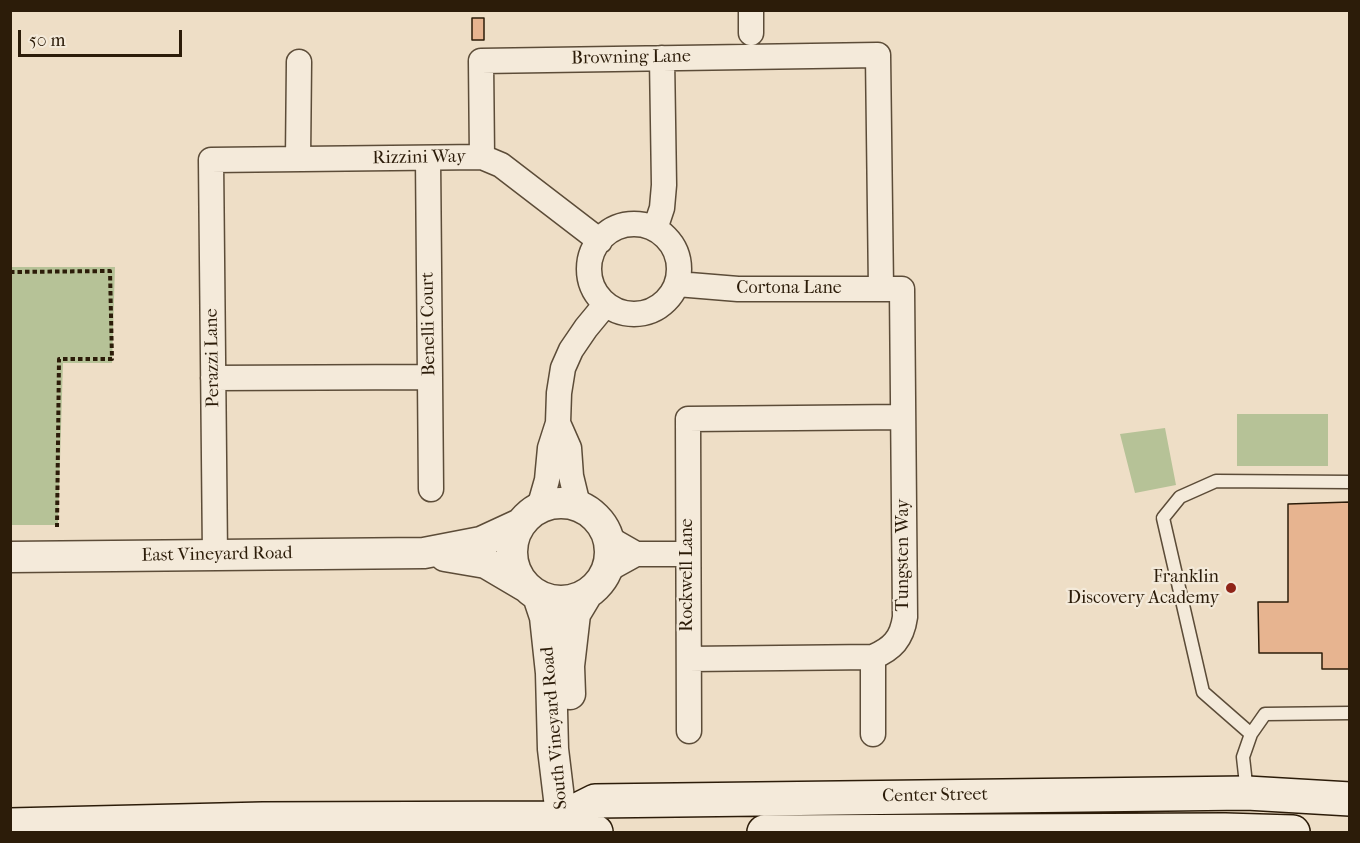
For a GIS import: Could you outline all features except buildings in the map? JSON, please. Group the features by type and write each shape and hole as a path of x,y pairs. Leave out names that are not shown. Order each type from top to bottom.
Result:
{"main road":[{"name":"Center Street","path":"562,825 595,801 1247,793 1350,799"},
{"path":"1247,793 1273,832"},
{"path":"10,825 262,819 506,818 596,832"},
{"name":"Center Street","path":"764,832 1225,830 1293,832"}],"street":[{"name":"Browning Lane","path":"482,157 481,60 878,55"},
{"name":"Tungsten Way","path":"873,657 890,648 895,642 904,627 905,617 903,417 892,289 878,55"},
{"path":"655,229 662,208 664,185 662,58"},
{"path":"298,159 299,62"},
{"name":"Rizzini Way","path":"211,160 482,157 501,165 600,241"},
{"name":"Benelli Court","path":"428,158 431,489"},
{"name":"Perazzi Lane","path":"211,160 215,555"},
{"path":"629,224 655,229 666,237 679,261 677,284 669,298 646,313 626,313 605,305 592,284 589,271 596,245 616,228 629,224"},
{"name":"Cortona Lane","path":"677,284 738,289 892,289"},
{"path":"530,516 547,504 563,502 592,513 602,525 608,538 610,555 607,570 586,594 571,600 554,600 532,591 515,572 512,555 513,539 530,516 547,480 550,448 558,423 558,393 563,368 571,350 605,305"},
{"path":"213,378 430,377"},
{"name":"Rockwell Lane","path":"689,731 688,419 903,417"},
{"path":"558,423 569,448 571,476 578,506"},
{"name":"East Vineyard Road","path":"424,553 481,542 530,516"},
{"path":"608,538 636,554"},
{"name":"East Vineyard Road","path":"10,557 424,553 486,563 532,591"},
{"path":"607,570 636,554 688,554"},
{"name":"South Vineyard Road","path":"532,591 545,617 551,673 553,749 562,825"},
{"name":"South Vineyard Road","path":"562,825 572,777 569,666 575,614 586,594"},
{"path":"689,659 873,657 873,734"}],"lane":[{"path":"1251,734 1203,692 1164,518 1180,497 1216,481 1350,482"},
{"path":"1247,793 1243,757 1251,734 1264,714 1350,713"}],"path":[{"path":"10,272 110,271 112,359 59,359 57,527"}],"green space":[{"path":"11,267 115,267 112,363 63,363 58,525 11,525"},
{"path":"1237,414 1328,414 1328,466 1237,466"},
{"path":"1165,428 1176,485 1135,493 1120,434"}],"place":[{"name":"Franklin Discovery Academy","path":"1231,588"}]}
